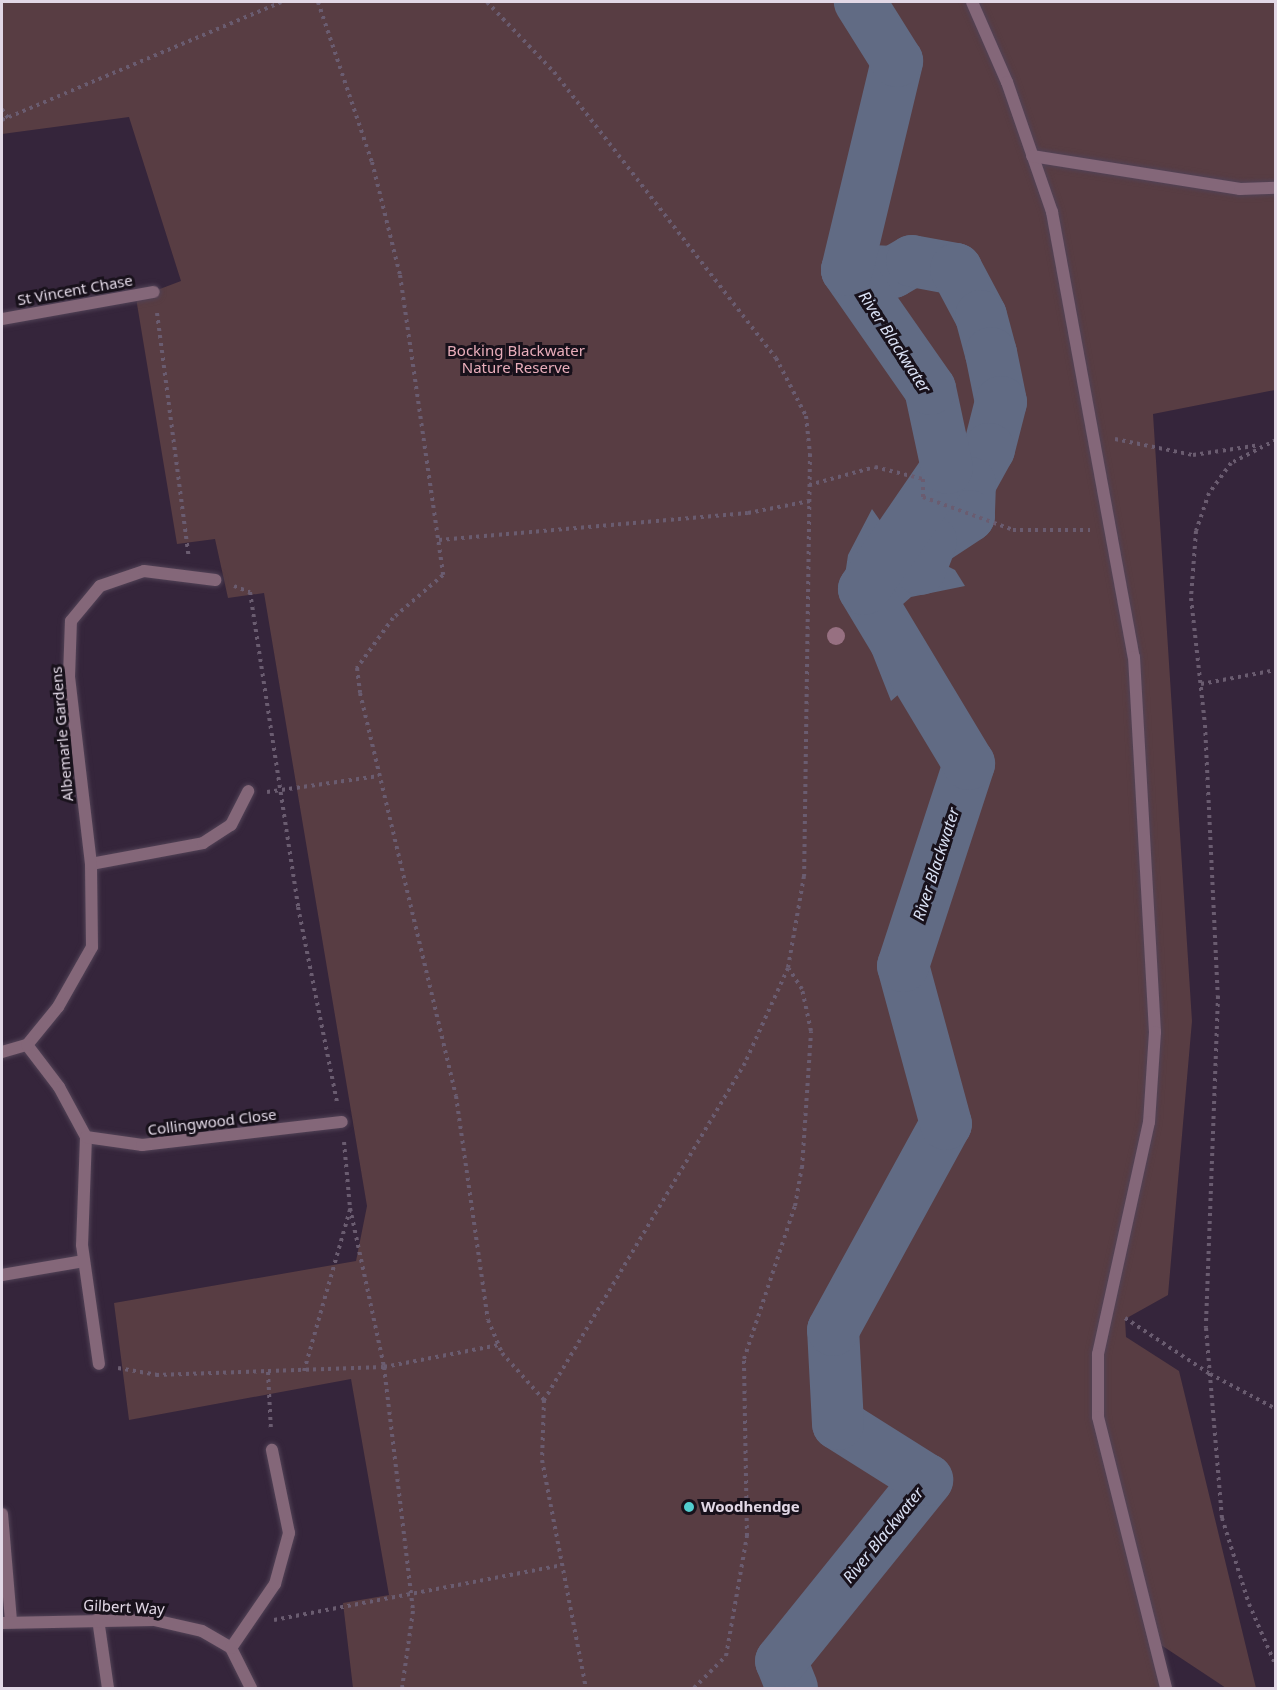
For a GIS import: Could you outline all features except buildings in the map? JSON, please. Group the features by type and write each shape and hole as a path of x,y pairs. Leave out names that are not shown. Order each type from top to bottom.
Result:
{"street":[{"path":"972,2 1052,212 1134,657 1155,1032 1149,1122 1110,1308 1098,1354 1098,1417 1166,1689"},
{"path":"1032,156 1240,189 1275,188"},
{"name":"St Vincent Chase","path":"2,320 154,291"},
{"name":"Albemarle Gardens","path":"27,1045 58,1006 92,947 90,864 69,677 71,621 100,586 144,571 191,574 215,580"},
{"path":"90,864 203,843 231,825 248,791"},
{"path":"2,1052 27,1045 59,1087 86,1137 84,1261 99,1364"},
{"name":"Collingwood Close","path":"86,1137 141,1145 342,1122"},
{"path":"2,1275 84,1261"},
{"path":"251,1689 231,1647 249,1625 275,1584 289,1533 272,1450"},
{"name":"Gilbert Way","path":"2,1514 6,1622 154,1620 202,1631 231,1647"},
{"path":"98,1619 108,1689"}],"path":[{"path":"2,120 280,2"},
{"path":"318,2 372,162 400,275 439,540 442,575 393,618 357,668 379,776 456,1096 488,1320 499,1345 544,1400"},
{"path":"487,2 554,72 776,358 806,416 810,501 804,876 788,968 745,1063 544,1400 542,1460 586,1689"},
{"path":"2,110 8,118"},
{"path":"154,291 191,574"},
{"path":"1092,435 1193,455 1267,444"},
{"path":"1275,440 1231,463 1209,493 1196,531 1191,598 1201,684 1218,996 1206,1328 1222,1518 1249,1604 1275,1666"},
{"path":"809,485 875,467 923,479 923,497 961,509 975,518 1013,530 1111,531"},
{"path":"439,540 748,513 810,501"},
{"path":"215,580 250,591 283,792 298,907 328,1071 342,1122 350,1208 384,1367 411,1597 402,1689"},
{"path":"1201,684 1275,670"},
{"path":"248,791 283,792 379,776"},
{"path":"694,1689 726,1656 747,1536 744,1359 795,1206 802,1168 811,1031 802,989 788,968"},
{"path":"304,1371 350,1208"},
{"path":"1110,1308 1210,1374 1275,1409"},
{"path":"99,1364 156,1375 304,1371 384,1367 499,1345"},
{"path":"268,1372 272,1450"},
{"path":"249,1625 411,1597 562,1565"}],"green space":[{"name":"Bocking Blackwater Nature Reserve","path":"2,2 1275,2 1275,390 1153,414 1192,1021 1168,1295 1125,1319 1126,1337 1179,1371 1256,1688 1226,1688 1152,1639 1161,1688 353,1688 343,1603 389,1595 351,1379 129,1420 114,1303 356,1261 367,1206 264,593 228,598 215,539 177,544 136,298 181,281 129,117 2,134"}],"water":[{"path":"872,509 914,569 930,569 939,562 955,570 965,586 911,597 893,613 889,665 899,694 891,701 844,582 848,555"}],"waterway":[{"name":"River Blackwater","path":"792,1688 781,1661 927,1480 838,1424 833,1330 946,1124 903,966 969,764 864,589 947,468 930,389 847,270 897,61 860,2"},
{"path":"847,270 893,272 912,261 956,269 981,316 991,353 1001,402 989,449 970,483 969,516 931,541 920,569"}],"place":[{"name":"Woodhendge","path":"689,1507"}]}
